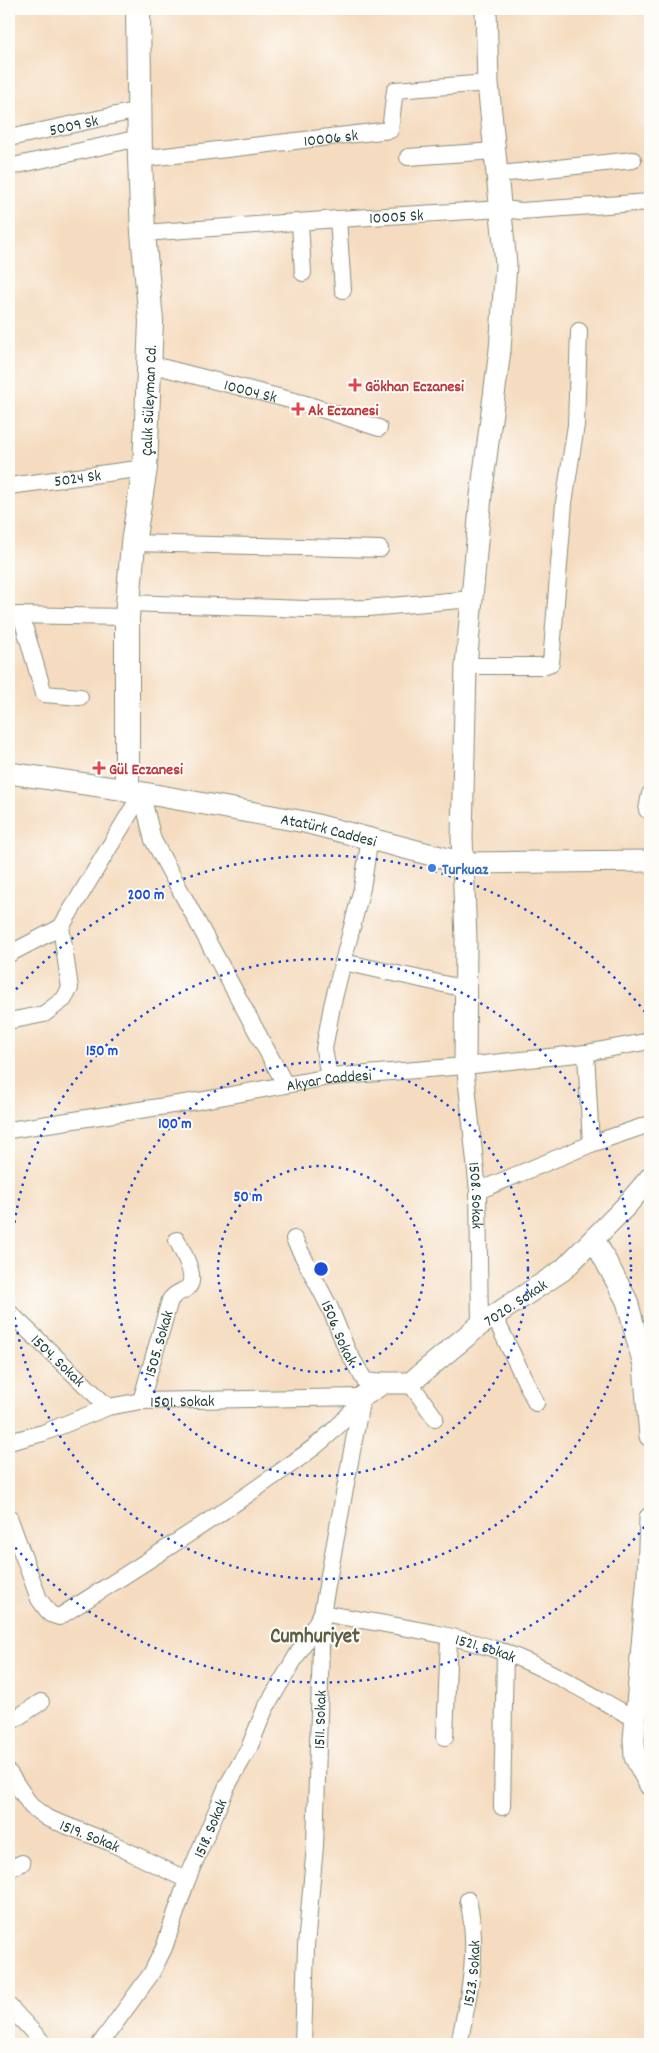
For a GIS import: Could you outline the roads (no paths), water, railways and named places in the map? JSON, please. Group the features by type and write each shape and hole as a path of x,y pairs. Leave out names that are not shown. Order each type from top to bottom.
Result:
{"main road":[{"name":"Çalık Süleyman Cd.","path":"137,793 127,610 133,543 145,468 151,321 143,233 138,9"}],"street":[{"path":"465,1066 466,939 463,863 466,666 482,487 502,331 506,264 488,83 486,9"},
{"name":"10006 sk","path":"140,149 390,130 395,90 488,83"},
{"name":"5009 Sk","path":"9,138 139,110"},
{"path":"9,167 140,149"},
{"path":"408,157 496,151"},
{"path":"498,174 634,160"},
{"name":"10005 Sk","path":"143,233 338,219 502,209 521,211 650,202"},
{"path":"338,219 343,290"},
{"path":"300,222 303,273"},
{"path":"466,666 543,666 550,663 564,503 576,425 579,331"},
{"name":"10004 Sk","path":"149,364 306,404 379,428"},
{"name":"5024 Sk","path":"9,486 145,468"},
{"path":"133,543 380,549"},
{"path":"80,696 44,694 15,615 127,610 368,608 472,599"},
{"name":"Atatürk Caddesi","path":"9,773 304,822 463,863 650,861"},
{"path":"9,954 61,927 137,793"},
{"path":"137,793 153,840 285,1084"},
{"path":"329,1077 324,1049 332,1006 362,888 370,838"},
{"path":"9,1021 44,1014 64,1000 70,988 61,927"},
{"path":"343,962 466,988"},
{"name":"Akyar Caddesi","path":"9,1130 198,1101 329,1077 465,1066 586,1053 650,1041"},
{"path":"586,1053 591,1144"},
{"name":"1508. Sokak","path":"465,1066 478,1191 487,1320"},
{"path":"478,1191 591,1144 650,1124"},
{"name":"7020. Sokak","path":"410,1383 487,1320 563,1270 650,1178"},
{"path":"594,1239 627,1301 644,1365 650,1436"},
{"name":"1505. Sokak","path":"141,1401 170,1300 174,1294 187,1289 192,1278 190,1268 176,1240"},
{"name":"1506. Sokak","path":"294,1240 330,1308 347,1350 365,1381 382,1383"},
{"name":"1504. Sokak","path":"9,1312 108,1407"},
{"path":"487,1320 536,1402"},
{"path":"9,1516 39,1599 50,1614 59,1617 203,1527 338,1428 362,1397 382,1383 410,1383 435,1418"},
{"name":"1501. Sokak","path":"9,1442 43,1433 108,1407 141,1401 362,1397"},
{"name":"1511. Sokak","path":"303,2044 306,1946 315,1846 322,1613 362,1397"},
{"path":"650,1518 649,1564 634,1740 635,1757 650,1786"},
{"name":"1521. Sokak","path":"322,1613 450,1638 505,1652 552,1672 635,1718"},
{"name":"1518. Sokak","path":"100,2044 151,1974 171,1931 187,1880 227,1786 249,1748 265,1710 322,1613"},
{"path":"445,1737 450,1638"},
{"path":"502,1807 505,1652"},
{"path":"9,1723 41,1702"},
{"name":"1519. Sokak","path":"9,1773 31,1806 47,1818 109,1842 187,1880"},
{"name":"1523. Sokak","path":"458,2044 474,1964 472,1916 468,1900"},
{"path":"9,2006 44,2044"}],"place":[{"name":"Gökhan Eczanesi","path":"355,385"},
{"name":"Ak Eczanesi","path":"298,409"},
{"name":"Gül Eczanesi","path":"99,768"},
{"name":"Turkuaz","path":"432,868"}],"district":[{"name":"Cumhuriyet","path":"315,1635"}]}
